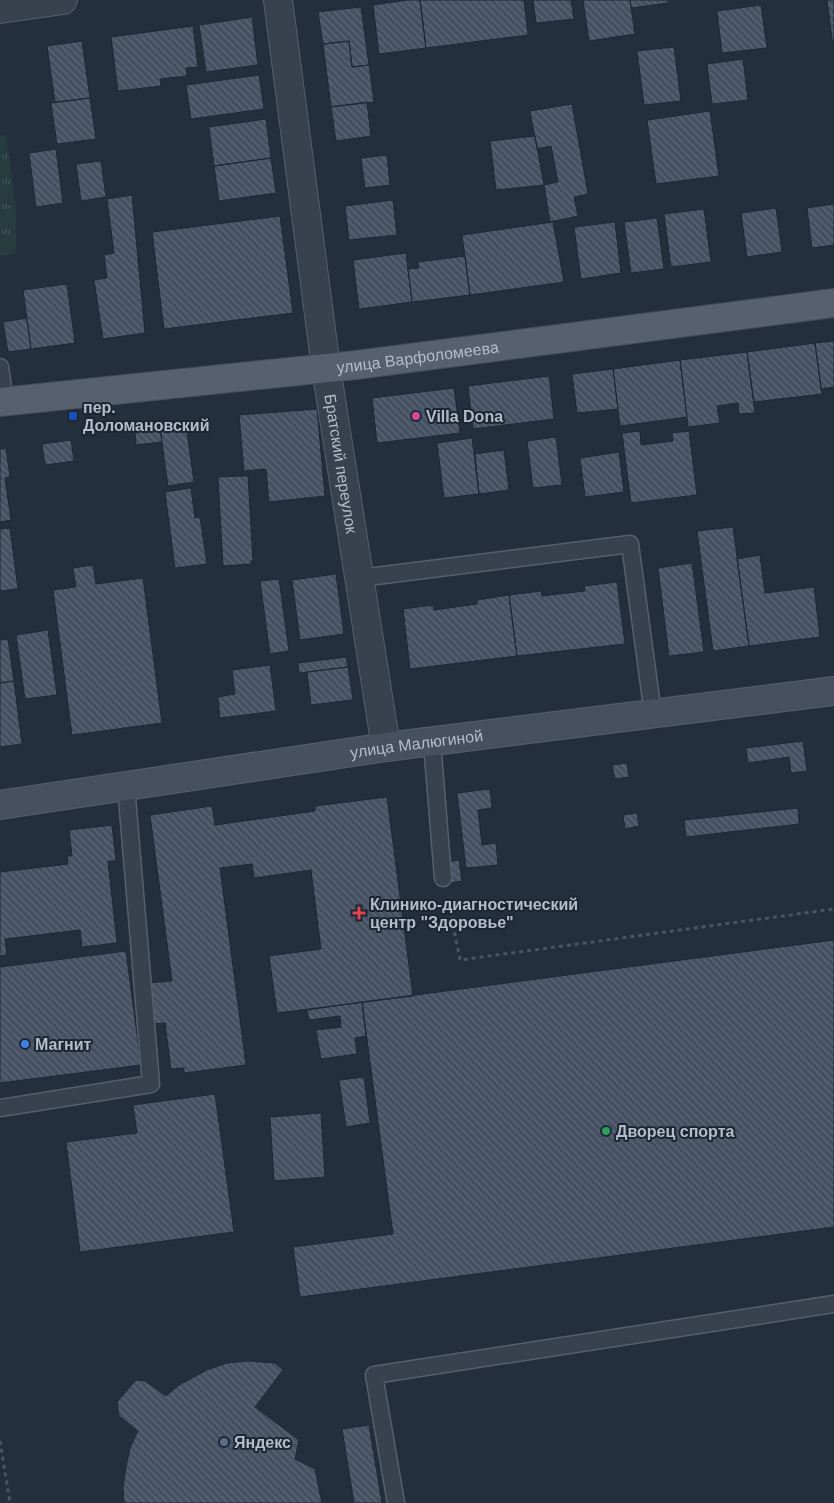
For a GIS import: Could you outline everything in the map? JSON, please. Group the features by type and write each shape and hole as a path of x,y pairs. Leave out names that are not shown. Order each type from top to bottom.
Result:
{"main road":[{"name":"улица Варфоломеева","path":"2,402 326,368 834,303"}],"street":[{"path":"0,9 64,0"},
{"name":"Братский переулок","path":"278,0 326,368 386,747"},
{"name":"улица Малюгиной","path":"0,805 386,747 834,691"}],"lane":[{"path":"0,367 2,402"},
{"path":"360,578 630,544 653,714"},
{"path":"432,742 443,878"},
{"path":"0,1108 151,1084 126,786"},
{"path":"396,1503 374,1375 834,1304"}],"path":[{"path":"443,878 460,960 834,909"},
{"path":"0,1441 10,1503"}],"green space":[{"path":"6,135 16,207 16,253 0,256 0,136"}],"building":[{"path":"420,0 426,48 379,54 373,5"},
{"path":"420,0 524,0 528,35 426,48"},
{"path":"533,0 571,0 574,19 536,23"},
{"path":"583,0 630,0 635,34 589,41"},
{"path":"630,0 668,0 668,3 631,8"},
{"path":"827,0 834,0 834,46 833,46"},
{"path":"761,5 767,48 722,53 717,11"},
{"path":"361,7 369,65 352,67 349,41 323,44 318,12"},
{"path":"252,17 258,65 206,72 199,25"},
{"path":"193,26 198,67 186,68 187,76 160,79 161,86 118,91 111,37"},
{"path":"82,41 90,98 55,102 47,46"},
{"path":"349,41 352,67 369,65 374,102 331,107 323,44"},
{"path":"674,47 681,101 644,105 637,51"},
{"path":"743,59 748,100 712,104 707,64"},
{"path":"259,75 264,109 191,119 186,85"},
{"path":"90,98 96,139 57,144 51,103"},
{"path":"367,102 371,136 336,141 331,107"},
{"path":"572,104 588,194 574,197 578,216 550,222 544,185 558,182 551,146 537,149 530,111"},
{"path":"710,111 719,176 656,184 647,120"},
{"path":"266,119 271,158 214,166 209,127"},
{"path":"535,136 544,185 496,190 490,141"},
{"path":"56,149 63,203 36,207 29,153"},
{"path":"387,155 390,185 365,188 361,158"},
{"path":"271,158 276,193 219,201 214,166"},
{"path":"101,161 106,197 81,201 76,164"},
{"path":"132,195 145,333 103,339 94,280 107,278 104,255 114,253 107,199"},
{"path":"393,200 397,235 349,240 345,206"},
{"path":"834,204 834,245 812,248 807,208"},
{"path":"776,208 782,252 747,257 741,213"},
{"path":"704,209 711,262 671,267 664,214"},
{"path":"280,216 293,313 164,329 152,232"},
{"path":"657,218 664,269 631,273 624,222"},
{"path":"553,222 564,282 470,295 462,235"},
{"path":"615,222 621,273 581,279 574,227"},
{"path":"406,253 412,302 359,309 353,260"},
{"path":"465,256 470,295 412,302 408,269 419,268 418,262"},
{"path":"67,284 75,343 31,349 23,290"},
{"path":"27,318 31,349 8,352 3,322"},
{"path":"834,341 834,387 821,389 815,343"},
{"path":"815,343 822,394 754,402 747,352"},
{"path":"747,352 755,413 739,414 738,403 717,406 720,423 688,427 680,360"},
{"path":"680,360 687,417 620,426 613,369"},
{"path":"613,369 618,409 577,413 572,374"},
{"path":"549,376 554,419 473,429 468,386"},
{"name":"Villa Dona","path":"454,388 460,433 377,443 372,398"},
{"path":"317,409 325,496 269,502 266,469 244,471 239,415"},
{"path":"186,425 194,482 168,486 160,428"},
{"path":"160,428 162,442 136,445 135,431"},
{"path":"640,431 641,445 673,441 672,433 689,431 697,495 631,503 622,433"},
{"path":"556,437 562,485 533,488 527,441"},
{"path":"472,438 479,494 444,498 437,443"},
{"path":"71,440 74,461 45,465 42,444"},
{"path":"6,448 10,477 5,478 11,520 0,522 0,449"},
{"path":"504,450 509,490 479,494 475,454"},
{"path":"619,452 624,492 585,497 580,458"},
{"path":"248,476 253,561 251,561 251,564 223,566 218,477"},
{"path":"191,488 195,518 200,517 207,564 175,568 165,492"},
{"path":"733,527 749,646 713,651 697,531"},
{"path":"10,528 18,589 0,591 0,529"},
{"path":"760,555 765,593 814,587 820,637 749,646 737,559"},
{"path":"692,563 704,652 669,656 658,568"},
{"path":"93,565 96,584 143,578 162,723 72,735 53,590 76,587 73,568"},
{"path":"336,574 344,634 300,640 292,580"},
{"path":"279,579 289,651 270,654 260,581"},
{"path":"617,582 625,644 517,656 509,595 541,591 542,596 585,591 584,586"},
{"path":"509,595 517,656 410,669 403,609 433,605 434,610 477,604 477,600"},
{"path":"48,630 57,695 25,699 16,635"},
{"path":"8,639 14,681 0,683 0,640"},
{"path":"346,657 348,667 299,673 298,663"},
{"path":"270,665 276,711 220,718 218,697 235,694 232,670"},
{"path":"348,667 353,700 311,705 307,672"},
{"path":"14,681 22,744 0,747 0,683"},
{"path":"803,741 807,771 791,773 789,757 748,763 746,748"},
{"path":"627,763 629,777 615,779 612,765"},
{"path":"490,789 492,808 478,810 482,845 496,843 498,865 466,868 457,793"},
{"name":"Клинико-диагностический центр \"Здоровье\"","path":"387,797 413,996 277,1013 269,956 321,949 311,870 254,878 252,864 220,868 246,1065 184,1073 184,1068 171,1069 165,1023 154,1024 148,983 172,981 150,815 212,806 215,825 315,811 315,806"},
{"path":"798,808 799,824 686,837 684,820"},
{"path":"637,813 639,826 625,829 623,815"},
{"path":"112,825 116,861 108,861 117,943 82,947 80,930 5,939 7,955 0,956 0,872 68,864 67,856 72,856 69,830"},
{"path":"459,860 462,881 450,883 447,862"},
{"name":"Дворец спорта","path":"834,940 834,1227 300,1297 293,1247 393,1234 362,1002"},
{"path":"126,951 141,1065 0,1083 0,967"},
{"path":"362,1002 366,1036 355,1038 357,1054 321,1059 316,1030 341,1027 340,1016 309,1020 307,1010"},
{"path":"364,1077 370,1123 346,1127 339,1080"},
{"path":"215,1094 234,1232 80,1252 66,1142 137,1133 133,1105"},
{"path":"321,1113 325,1177 274,1181 270,1117"},
{"path":"248,1361 275,1363 283,1370 255,1407 299,1440 295,1459 315,1469 322,1503 124,1503 123,1487 126,1467 130,1448 138,1431 119,1416 117,1402 136,1380 145,1381 166,1396 179,1385 207,1370 227,1363"},
{"path":"369,1425 382,1503 354,1503 342,1429"}],"place":[{"name":"пер. Доломановский","path":"73,416"},
{"name":"Villa Dona","path":"416,416"},
{"name":"Клинико-диагностический центр \"Здоровье\"","path":"359,913"},
{"name":"Магнит","path":"25,1044"},
{"name":"Дворец спорта","path":"606,1131"},
{"name":"Яндекс","path":"224,1442"}]}
